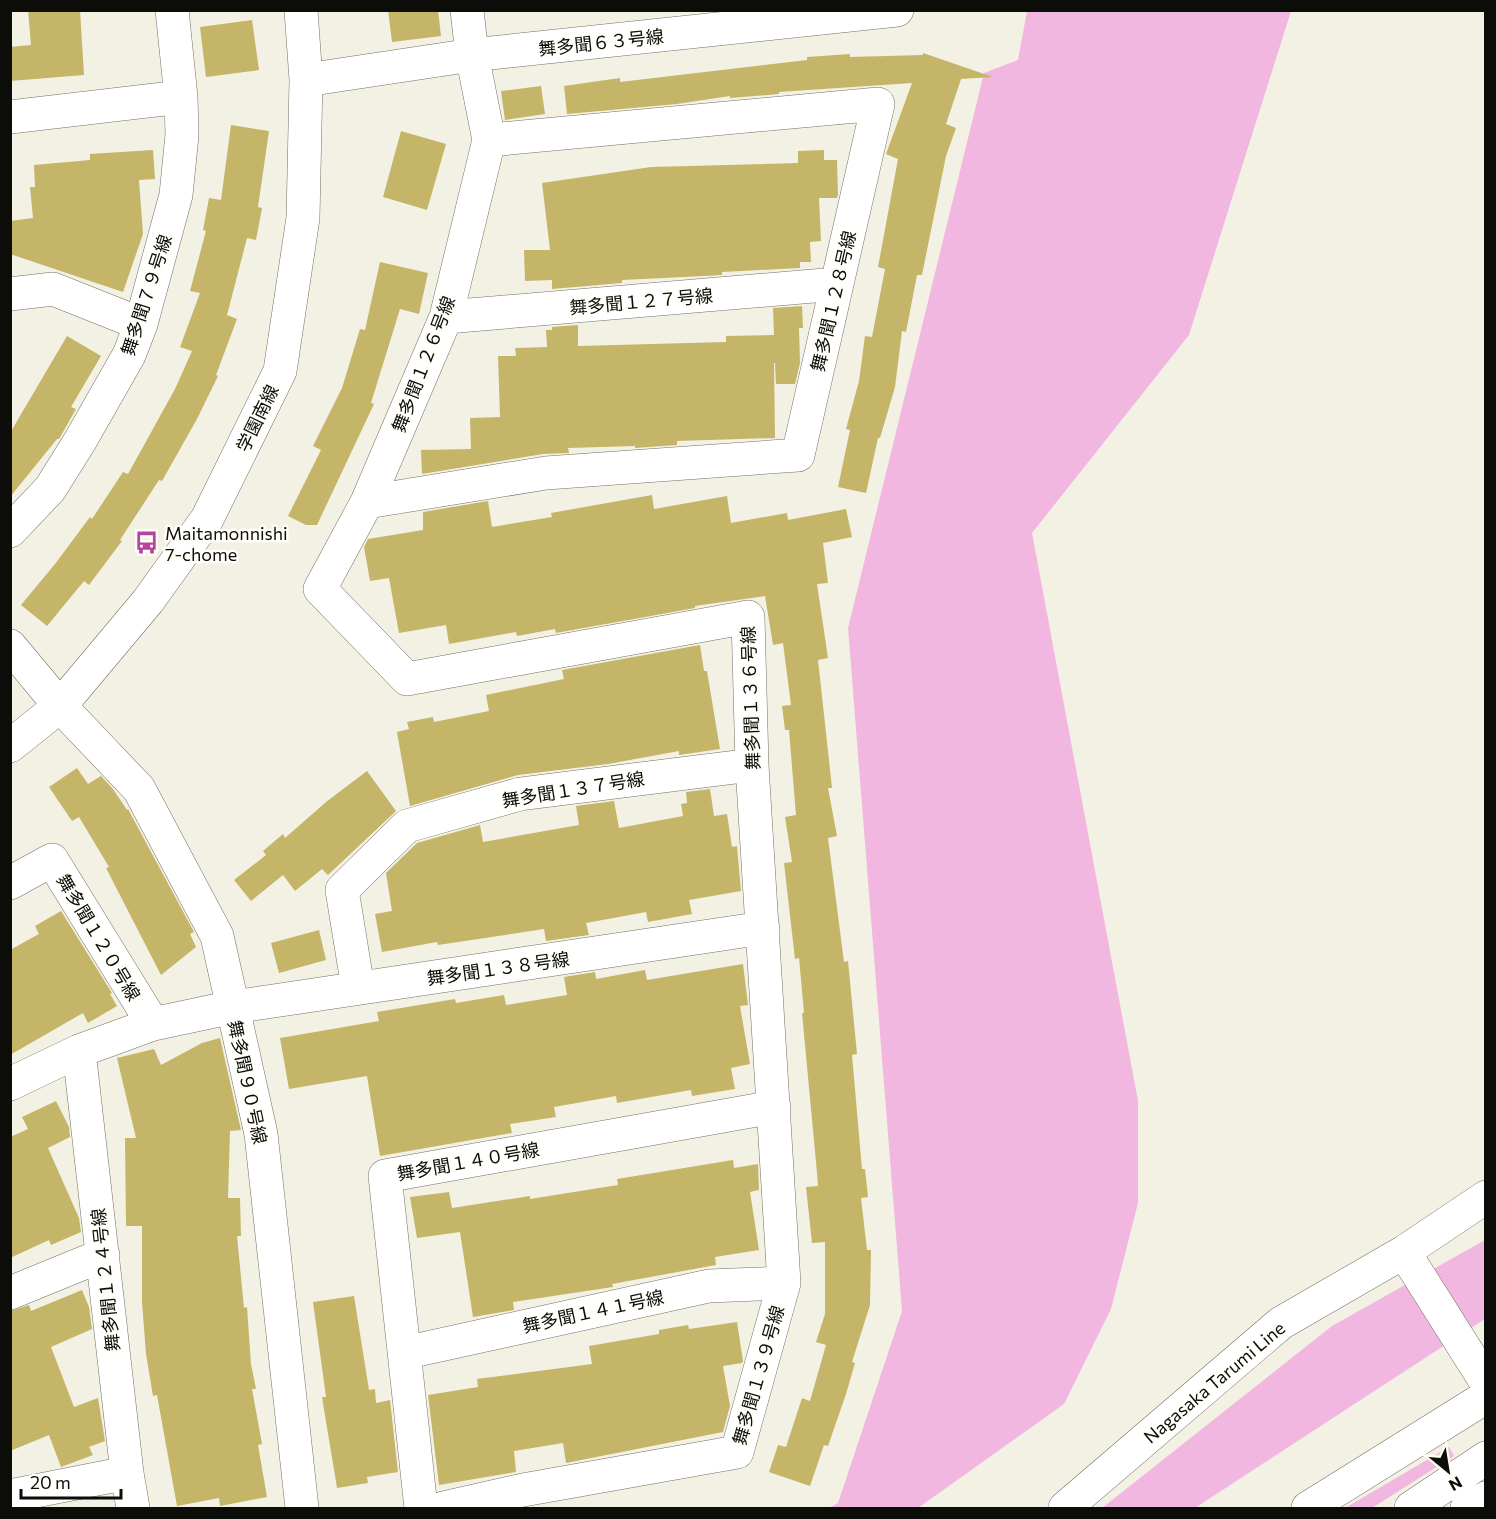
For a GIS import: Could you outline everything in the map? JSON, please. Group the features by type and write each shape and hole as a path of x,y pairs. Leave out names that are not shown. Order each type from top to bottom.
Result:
{"main road":[{"name":"舞多聞７９号線","path":"10,531 50,489 129,355 141,324 176,195 182,135 181,97 172,10"},
{"name":"学園南線","path":"10,746 60,706 148,601 207,519 280,371 303,218 306,80 301,10"},
{"name":"舞多聞１２６号線","path":"321,590 367,502 446,317 489,140 472,55 467,10"},
{"name":"舞多聞６３号線","path":"306,80 472,55 897,10"},
{"path":"10,117 181,97"},
{"name":"舞多聞１２８号線","path":"367,502 546,473 798,455 878,104 489,140"},
{"name":"舞多聞１２７号線","path":"446,317 837,284"},
{"path":"10,294 53,289 141,324"},
{"name":"舞多聞１３６号線","path":"321,590 407,679 748,616 752,765 774,1107"},
{"name":"舞多聞９０号線","path":"10,646 60,706 139,789 217,936 261,1134 302,1509"},
{"name":"舞多聞１３７号線","path":"358,988 342,891 407,826 520,794 752,765"},
{"name":"舞多聞１２０号線","path":"10,883 52,860 153,1024"},
{"name":"舞多聞１３８号線","path":"10,1084 79,1052 153,1024 233,1007 763,928"},
{"name":"舞多聞１２４号線","path":"79,1052 133,1509"},
{"name":"舞多聞１３９号線","path":"443,1509 523,1490 737,1452 784,1283 774,1107"},
{"name":"舞多聞１４０号線","path":"421,1509 385,1176 774,1107"},
{"name":"Nagasaka Tarumi Line","path":"1065,1509 1281,1323 1404,1252 1485,1197"},
{"path":"1404,1252 1478,1369"},
{"path":"10,1293 102,1255"},
{"name":"舞多聞１４１号線","path":"404,1353 709,1286 784,1283"},
{"path":"1308,1509 1485,1396"},
{"path":"1411,1509 1485,1458"},
{"path":"10,1496 127,1473"},
{"path":"1467,1509 1485,1498"}],"shaded area":[{"path":"1027,11 1291,11 1189,335 1032,533 1138,1101 1138,1203 1111,1309 1064,1404 918,1508 829,1508 838,1503 902,1311 848,628 984,73 1018,60"},
{"path":"1485,1240 1485,1319 1195,1508 1102,1508 1332,1326"},
{"path":"1449,1447 1454,1456 1372,1508 1345,1508"}],"building":[{"path":"28,10 80,10 84,75 10,81 10,47 31,45"},
{"path":"388,10 438,10 441,36 392,42"},
{"path":"252,20 259,70 206,77 200,27"},
{"path":"923,53 993,77 961,79 946,124 956,128 946,156 922,275 917,275 906,332 902,331 895,387 880,438 878,438 866,493 838,487 850,430 846,429 859,381 865,336 872,337 885,269 878,267 898,159 886,154 912,83 779,92 779,94 730,98 730,96 677,104 567,114 564,86 620,78 620,82 807,60 807,57 850,54 850,57 923,55"},
{"path":"541,86 545,114 505,120 501,91"},
{"path":"231,125 269,131 258,207 262,208 256,240 247,238 227,315 237,319 216,375 218,376 162,481 159,480 120,540 122,541 89,585 84,581 47,626 21,605 90,517 92,519 123,472 128,474 175,389 192,351 180,347 200,293 190,291 206,231 203,230 209,198 221,200"},
{"path":"401,131 446,144 427,210 383,197"},
{"path":"153,150 155,179 139,180 143,234 123,292 10,254 10,221 33,218 30,187 35,187 34,165 90,160 90,154"},
{"path":"824,150 824,160 837,160 838,195 837,198 819,198 821,241 810,242 811,262 800,262 800,268 622,280 622,283 552,289 552,280 525,281 524,250 550,250 542,183 651,167 798,163 798,151"},
{"path":"380,262 428,273 419,314 400,309 371,403 374,404 317,525 306,525 288,516 321,450 313,446 342,388 360,329 365,330"},
{"path":"802,306 803,328 799,328 800,363 795,384 776,384 774,363 775,438 677,441 677,445 635,448 635,446 568,448 569,453 543,454 422,474 421,450 471,449 470,418 500,417 498,356 516,356 515,348 547,347 546,330 552,330 552,327 578,325 578,346 726,342 726,336 774,335 773,308"},
{"path":"67,336 101,356 71,407 76,409 59,439 10,497 10,433"},
{"path":"652,495 654,509 727,496 731,523 787,513 788,520 846,509 852,537 823,543 828,583 817,584 828,658 818,660 832,788 828,788 837,836 828,838 844,962 848,961 857,1054 852,1055 862,1169 865,1169 868,1197 861,1198 867,1250 871,1250 870,1305 852,1362 855,1363 846,1394 828,1446 824,1445 810,1486 769,1472 778,1445 786,1447 802,1398 810,1401 826,1345 816,1342 825,1314 825,1242 812,1243 806,1187 818,1186 799,958 795,959 784,863 792,862 785,817 796,815 789,730 785,730 782,706 791,705 783,643 773,645 765,596 695,606 695,608 556,633 555,629 517,636 516,632 449,644 446,625 399,633 389,578 370,581 364,547 368,539 423,530 423,512 488,501 492,527 552,517 551,513"},
{"path":"700,645 704,671 707,671 720,749 679,755 679,751 608,764 518,775 410,806 397,732 409,729 407,722 433,717 434,722 489,711 486,695 564,679 562,670"},
{"path":"77,768 88,784 101,776 128,809 194,932 190,934 196,947 161,975 106,868 109,867 79,817 72,821 49,787"},
{"path":"367,771 396,811 328,875 322,869 295,891 283,875 251,901 234,880 266,855 263,851 283,834 285,838 326,802"},
{"path":"710,789 714,816 727,814 732,847 737,846 741,891 689,900 692,914 648,922 646,912 586,923 589,935 546,941 544,929 438,945 437,942 382,952 375,914 392,911 386,873 417,843 480,825 483,842 579,825 576,806 614,801 619,828 683,816 681,804 687,803 686,792"},
{"path":"61,911 112,993 110,994 117,1006 88,1023 83,1013 10,1055 10,950 39,934 35,926"},
{"path":"319,930 326,960 279,973 271,943"},
{"path":"743,964 748,1005 740,1006 750,1064 731,1068 735,1089 692,1096 691,1090 617,1103 616,1096 554,1107 556,1117 510,1124 512,1133 380,1156 367,1076 289,1089 280,1038 379,1021 377,1012 455,999 456,1003 504,995 506,1005 567,995 564,977 595,972 596,979 645,970 647,980"},
{"path":"220,1038 241,1130 230,1131 228,1198 240,1198 241,1236 237,1236 244,1308 247,1307 251,1364 256,1389 252,1389 262,1444 258,1445 267,1497 220,1506 219,1498 177,1506 157,1395 153,1396 146,1354 142,1302 142,1226 126,1226 125,1138 136,1138 117,1058 154,1049 161,1065 202,1043"},
{"path":"56,1101 69,1127 70,1137 48,1148 79,1218 81,1232 51,1245 49,1240 10,1258 10,1137 28,1129 22,1117"},
{"path":"733,1160 734,1168 758,1164 759,1190 750,1192 759,1250 715,1257 716,1265 612,1284 613,1287 513,1302 514,1310 473,1317 460,1232 417,1238 410,1197 449,1192 452,1208 618,1185 617,1179"},
{"path":"82,1290 89,1307 92,1329 51,1347 74,1407 98,1398 105,1441 89,1447 93,1455 61,1467 49,1435 10,1451 10,1311 29,1305 31,1311"},
{"path":"354,1296 369,1390 375,1389 376,1403 390,1400 398,1472 367,1477 368,1483 337,1488 322,1397 326,1397 313,1302"},
{"path":"737,1322 743,1361 723,1366 730,1406 723,1432 566,1463 563,1443 514,1451 516,1472 439,1485 428,1395 478,1387 477,1379 592,1364 589,1346 659,1334 659,1330 688,1325 689,1329"}],"place":[{"name":"Maitamonnishi 7-chome","path":"147,543"}]}
